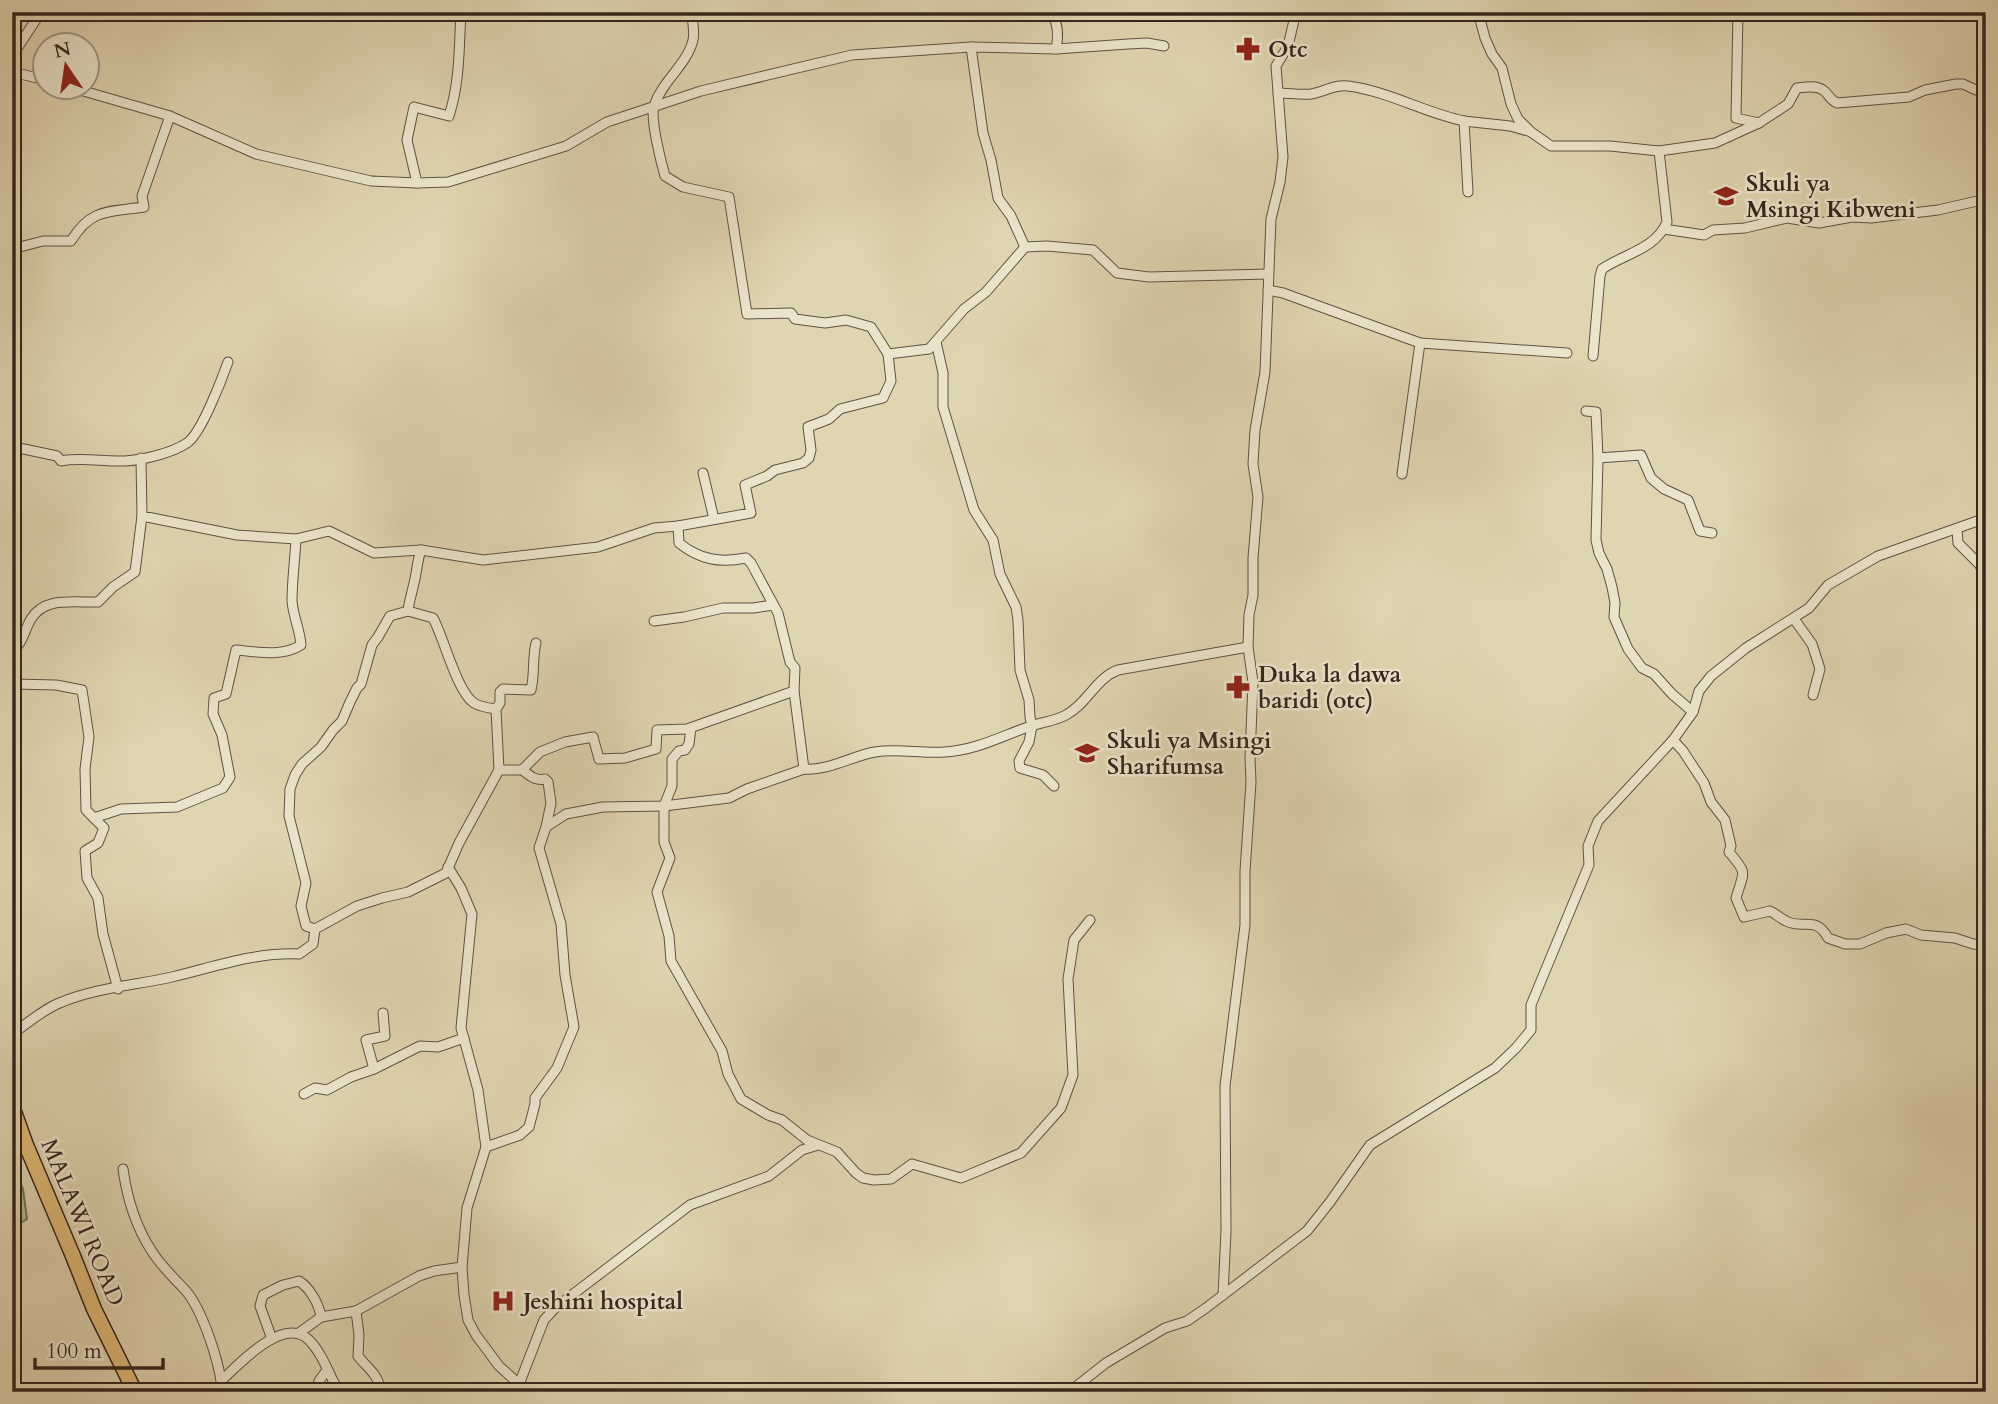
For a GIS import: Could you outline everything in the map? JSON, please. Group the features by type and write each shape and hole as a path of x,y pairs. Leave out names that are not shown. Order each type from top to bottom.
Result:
{"main road":[{"name":"MALAWI ROAD","path":"12,1106 94,1309 135,1392"}],"street":[{"path":"12,56 41,12"},
{"path":"417,183 407,140 414,107 449,116 458,76 461,12"},
{"path":"142,516 237,535 296,539 328,530 374,552 421,550 483,559 598,547 654,528 751,513 745,485 775,470 803,463 809,458 811,450 808,427 829,419 840,409 883,398 891,381 888,354 871,327 846,320 825,323 795,319 791,313 747,314 729,197 683,187 665,176 653,108 664,83 683,61 693,39 692,12"},
{"path":"1052,12 1058,32 1056,49"},
{"path":"1223,1295 1226,1231 1225,1086 1245,925 1245,871 1251,782 1253,682 1248,647 1258,497 1253,464 1255,430 1265,372 1271,219 1283,157 1276,66 1288,46 1296,12"},
{"path":"1478,12 1485,38 1502,68 1511,104 1518,119 1551,146 1610,146 1659,151 1715,143 1759,122 1788,104 1797,88 1815,87 1823,90 1837,103 1909,97 1924,90 1956,84 1976,90 1986,89"},
{"path":"1738,12 1736,118 1759,122"},
{"path":"102,96 170,116 256,154 371,181 447,182 566,146 607,122 701,92 852,55 971,47 1056,49 1138,44 1164,46"},
{"path":"971,47 983,133 998,198 1011,216 1025,247"},
{"path":"12,72 32,77"},
{"path":"1278,93 1311,94 1344,85 1406,102 1443,117 1510,126 1531,132"},
{"path":"12,248 43,241 71,241 89,218 100,213 144,207 142,196 170,116"},
{"path":"1464,121 1468,192"},
{"path":"1593,356 1602,269 1651,243 1667,222 1659,151"},
{"path":"1664,229 1704,235 1713,230 1745,228 1787,218 1819,223 1852,217 1871,218 1938,210 1986,199"},
{"path":"888,354 929,349 964,309 986,292 1025,247 1093,250 1117,273 1149,277 1268,274"},
{"path":"1268,289 1420,344 1567,353"},
{"path":"936,342 943,373 943,407 974,510 993,540 1000,574 1016,607 1020,670 1029,700 1032,726 1029,741 1019,761 1020,768 1042,775 1054,786"},
{"path":"1402,474 1420,344"},
{"path":"12,449 57,456 61,461 81,458 126,461 158,456 189,442 208,411 228,362"},
{"path":"1586,411 1596,412 1596,540 1612,587 1614,617 1628,649 1642,668 1654,674 1672,695 1693,712"},
{"path":"1598,458 1641,455 1651,478 1664,489 1688,500 1700,531 1712,533"},
{"path":"12,652 20,645 31,619 41,606 52,602 98,601 135,572 142,516 141,458"},
{"path":"703,473 714,519"},
{"path":"1069,1392 1107,1363 1165,1328 1187,1321 1307,1231 1370,1145 1495,1068 1516,1048 1531,1030 1531,1005 1589,864 1588,846 1598,821 1673,740 1693,712 1699,691 1712,676 1746,648 1809,608 1828,585 1878,556 1986,518"},
{"path":"678,526 679,543 692,554 727,562 746,558 756,571 778,613 790,662 795,668 794,691 804,769"},
{"path":"1957,529 1958,543 1980,565 1986,583"},
{"path":"94,818 121,809 177,807 223,788 230,777 222,735 213,714 214,698 226,694 236,650 283,651 301,645 292,603 296,539"},
{"path":"408,611 421,550"},
{"path":"654,621 723,608 773,605"},
{"path":"496,709 473,703 457,679 433,618 408,611 390,616 379,638 372,645 361,684 356,688 342,721 332,730 321,747 302,764 290,789 289,816 306,883 301,906 306,926 315,929 357,906 408,892 446,873 499,771 496,709 500,703 500,692 503,689 531,690 534,675 532,660 536,643"},
{"path":"1794,618 1812,644 1820,669 1812,695"},
{"path":"546,827 566,814 603,807 664,806 729,799 747,789 804,769 814,770 880,751 943,753 987,744 1076,710 1108,675 1118,670 1248,647"},
{"path":"12,684 56,685 82,690 89,737 85,769 86,810 103,828 98,842 85,851 87,878 98,898 103,934 118,989"},
{"path":"499,771 522,770 540,752 565,742 593,737 599,759 616,759 656,749 657,730 691,728 794,691"},
{"path":"691,728 689,744 672,759 672,786 664,806 664,842 670,858 657,892 671,961 722,1051 728,1074 741,1099 782,1120 807,1140 837,1152 863,1178 891,1179 912,1164 961,1178 1021,1153 1061,1108 1073,1075 1068,979 1074,940 1090,920"},
{"path":"1673,740 1704,783 1711,802 1725,820 1731,846 1729,852 1743,867 1735,898 1744,917 1770,911 1786,921 1814,924 1823,929 1828,938 1845,944 1860,944 1886,933 1906,929 1921,935 1986,945"},
{"path":"486,1147 520,1135 529,1127 536,1104 535,1098 557,1068 574,1027 561,924 539,848 551,803 548,782 545,779 529,777 522,770"},
{"path":"448,867 472,914 461,1028 478,1090 486,1147 467,1208 462,1267 468,1320 476,1335 518,1388 544,1320 587,1282 690,1205 769,1176 802,1150 818,1145"},
{"path":"12,1034 59,1003 86,993 118,989 241,959 281,953 299,954 313,944 315,929"},
{"path":"374,1069 366,1040 385,1036 383,1013"},
{"path":"304,1094 315,1088 327,1090 420,1046 438,1047 464,1038"},
{"path":"123,1169 132,1211 145,1241 193,1301 217,1359 222,1392"},
{"path":"222,1380 256,1348 272,1339 299,1333 321,1317 356,1311 419,1276 462,1267"},
{"path":"272,1339 260,1306 262,1295 299,1281 320,1307 321,1317"},
{"path":"356,1311 358,1356 375,1374 380,1384 380,1392"},
{"path":"299,1333 308,1339 321,1357 340,1392"},
{"path":"316,1392 319,1381 327,1370"}],"green space":[{"path":"12,1163 23,1189 27,1219 12,1228"}],"place":[{"name":"Otc","path":"1248,49"},
{"name":"Skuli ya Msingi Kibweni","path":"1726,196"},
{"name":"Duka la dawa baridi (otc)","path":"1238,687"},
{"name":"Skuli ya Msingi Sharifumsa","path":"1087,753"},
{"name":"Jeshini hospital","path":"503,1301"}]}
